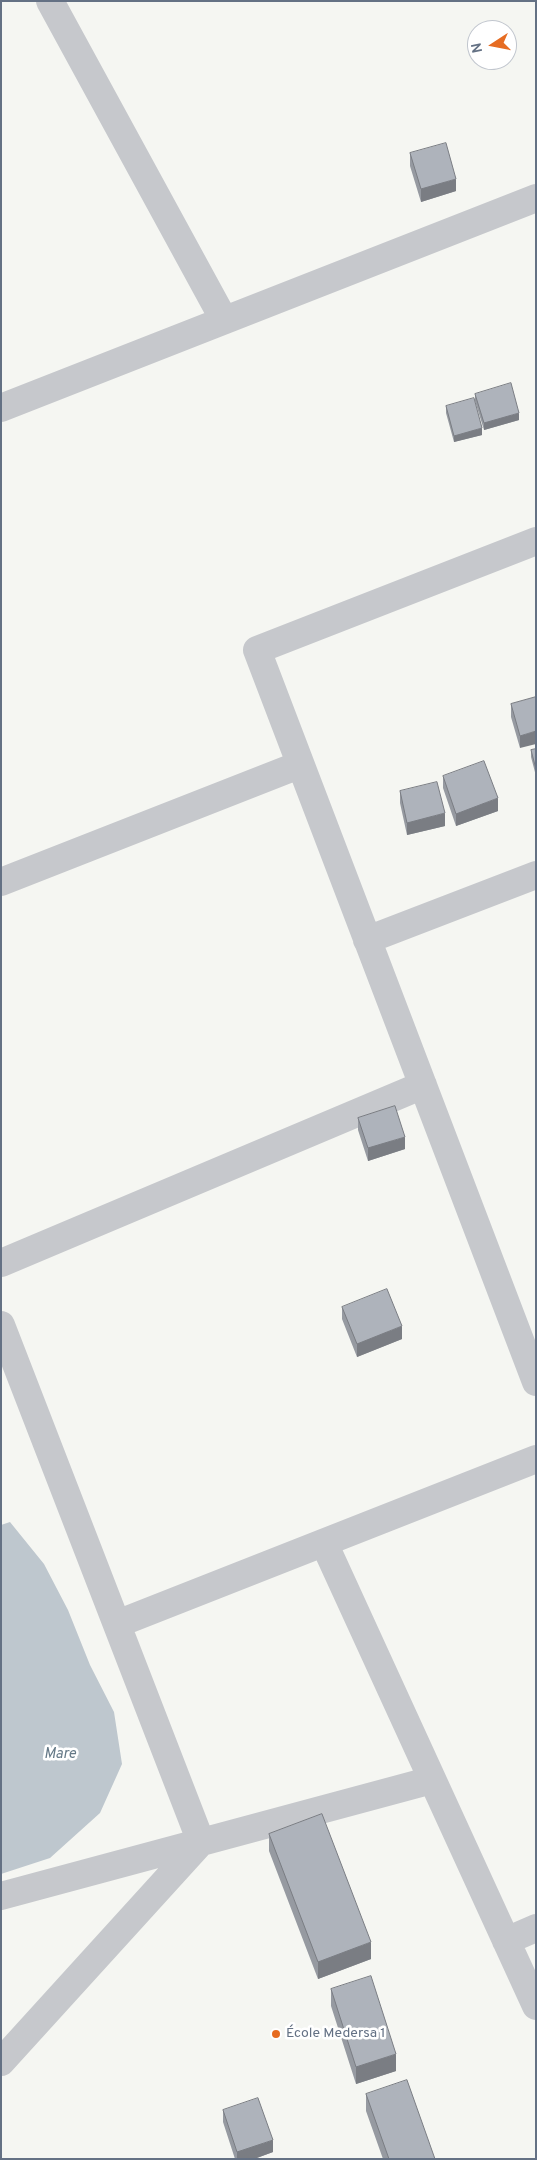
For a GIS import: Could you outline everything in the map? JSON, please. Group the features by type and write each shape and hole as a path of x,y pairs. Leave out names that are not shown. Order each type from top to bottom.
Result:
{"street":[{"path":"50,1 224,320"},
{"path":"1,408 536,198"},
{"path":"536,541 257,650 299,765 536,1382"},
{"path":"1,882 299,765"},
{"path":"367,940 536,875"},
{"path":"1,1262 423,1085"},
{"path":"1,1325 201,1842"},
{"path":"117,1624 536,1459"},
{"path":"324,1543 536,2006"},
{"path":"1,1896 432,1780"},
{"path":"1,2062 201,1842"},
{"path":"506,1941 536,1928"}],"water":[{"name":"Mare","path":"10,1522 44,1564 68,1610 90,1665 114,1712 122,1764 100,1813 50,1858 1,1874 1,1525"}],"building":[{"path":"446,143 456,179 421,189 410,153"},
{"path":"511,383 519,413 484,423 475,394"},
{"path":"474,398 482,428 454,436 446,406"},
{"path":"536,697 536,731 520,736 511,704"},
{"path":"536,749 536,769 531,750"},
{"path":"484,761 498,798 456,814 443,776"},
{"path":"437,782 445,813 407,823 400,791"},
{"path":"395,1106 405,1137 368,1148 358,1118"},
{"path":"387,1289 402,1326 357,1344 342,1307"},
{"path":"322,1814 371,1942 318,1962 269,1834"},
{"path":"371,1976 396,2054 356,2067 331,1989"},
{"path":"407,2080 435,2159 389,2159 366,2094"},
{"path":"258,2098 273,2140 237,2152 223,2110"}],"place":[{"name":"École Medersa 1","path":"276,2034"}]}
